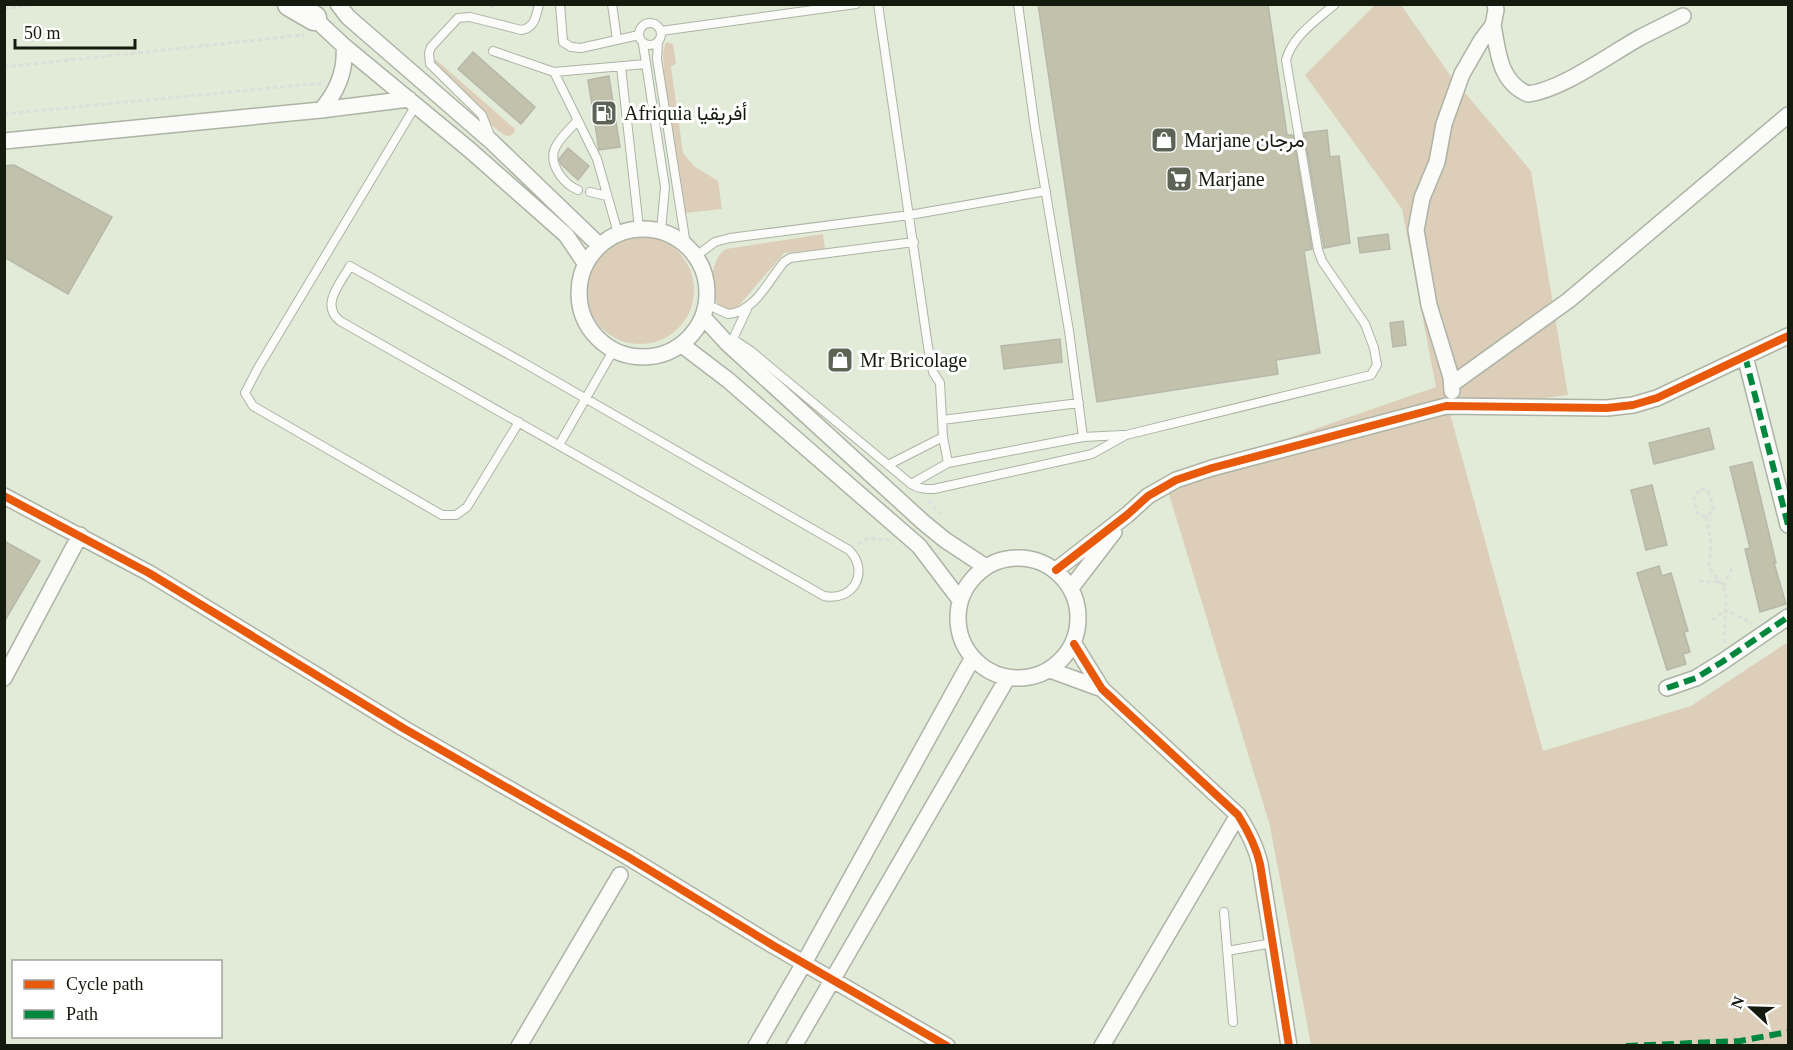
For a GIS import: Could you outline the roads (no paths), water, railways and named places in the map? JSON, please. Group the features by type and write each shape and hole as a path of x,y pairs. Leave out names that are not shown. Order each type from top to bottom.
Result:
{"main road":[{"path":"290,4 310,19"}],"street":[{"path":"338,4 348,17 492,142 599,245"},
{"path":"1496,4 1493,25 1505,75 1512,84 1528,94 1545,90 1598,64 1641,37 1683,16"},
{"path":"310,19 412,102 566,235 585,263"},
{"path":"1454,406 1451,377 1429,305 1416,230 1422,198 1437,162 1444,124 1462,74 1493,25"},
{"path":"321,110 340,81 345,58 344,46"},
{"path":"4,141 412,102"},
{"path":"1452,384 1569,300 1788,115"},
{"path":"639,228 661,230 674,236 691,250 705,275 707,296 704,310 694,332 682,345 666,354 648,358 630,357 613,351 596,338 585,322 579,303 578,282 585,263 599,245 618,233 639,228"},
{"path":"704,310 730,341 923,522 945,540 986,567"},
{"path":"1056,570 1127,516 1148,496 1176,480 1203,471 1421,412 1454,406 1607,408 1633,405 1657,398 1788,336"},
{"path":"682,345 728,380 919,546 960,600"},
{"path":"1746,356 1788,525"},
{"path":"4,496 149,573 403,729 628,857 947,1046"},
{"path":"1071,588 1127,516"},
{"path":"4,678 80,536"},
{"path":"1004,559 1037,560 1056,570 1071,588 1077,602 1078,629 1074,644 1061,661 1050,670 1024,679 996,676 972,659 960,637 957,621 960,600 967,585 986,567 1004,559"},
{"path":"1667,688 1696,678 1788,617"},
{"path":"1074,644 1102,689 1238,815 1257,851 1288,1046"},
{"path":"756,1046 972,659"},
{"path":"1050,670 1102,689"},
{"path":"795,1046 1008,677"},
{"path":"1102,1046 1238,815"},
{"path":"519,1046 620,875"}],"lane":[{"path":"492,142 488,126 482,115 430,64 431,46 458,18 470,17 521,30 526,29 534,22 539,4"},
{"path":"560,4 563,42 567,45 581,48 639,35"},
{"path":"612,4 617,40"},
{"path":"661,31 856,4"},
{"path":"878,4 933,372 940,383 943,437 948,463"},
{"path":"1018,4 1083,437"},
{"path":"911,484 948,463 1083,437 1126,435 1371,375 1377,365 1374,348 1365,324 1322,261 1318,250 1286,60 1295,40 1335,4"},
{"path":"661,31 659,27 650,23 642,27 639,35 643,44 665,187 661,230"},
{"path":"661,31 657,59 691,250 730,238 910,215 1046,191"},
{"path":"643,44 651,46 658,42"},
{"path":"493,51 554,72 646,64"},
{"path":"621,67 639,228"},
{"path":"554,72 597,159 618,233"},
{"path":"412,102 245,393 254,406 442,515 456,515 467,507 519,422"},
{"path":"577,121 559,142 552,156 554,166 563,179 578,190"},
{"path":"590,192 607,196"},
{"path":"704,310 728,315 747,308 755,301 784,262 790,258 914,242"},
{"path":"350,266 585,398 849,549 859,569 856,583 846,594 824,596 336,318 331,308 331,299 350,266"},
{"path":"747,308 730,341 751,351 917,488 934,489 1092,454 1126,435"},
{"path":"559,445 613,351"},
{"path":"942,420 1079,403"},
{"path":"888,465 943,437"},
{"path":"1224,912 1233,1022"},
{"path":"1227,951 1273,944"}],"place":[{"name":"Afriquia أفريقيا","path":"604,113"},
{"name":"Marjane مرجان","path":"1164,140"},
{"name":"Marjane","path":"1179,179"},
{"name":"Mr Bricolage","path":"840,360"}]}
